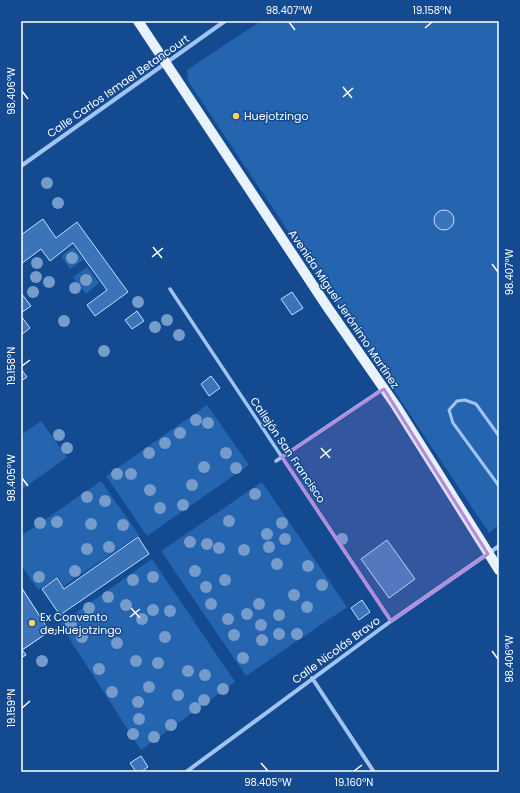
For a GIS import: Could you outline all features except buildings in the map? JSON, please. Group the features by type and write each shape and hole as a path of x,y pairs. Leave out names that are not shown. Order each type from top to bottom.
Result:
{"main road":[{"name":"Avenida Miguel Jerónimo Martínez","path":"138,21 328,308 384,389 499,570"}],"street":[{"name":"Calle Carlos Ismael Betancourt","path":"21,166 225,21"},
{"name":"Callejón San Francisco","path":"170,289 392,621"},
{"path":"276,461 384,389"},
{"name":"Calle Nicolás Bravo","path":"186,772 312,678 499,546"},
{"path":"312,678 374,772"}],"lane":[{"path":"499,436 476,404 466,400 457,401 449,410 453,424 499,486"}],"highlighted area":[{"path":"384,389 488,554 391,621 282,457"}],"shaded area":[{"path":"261,21 499,21 499,525 489,533 188,81 187,70"},
{"path":"73,247 83,260 70,269 61,256"},
{"path":"87,267 99,283 86,294 73,277"},
{"path":"207,405 249,465 147,536 106,476"},
{"path":"41,421 67,457 21,490 21,435"},
{"path":"101,481 139,535 64,586 58,577 38,590 21,565 21,536"},
{"path":"262,482 347,607 246,676 161,551"},
{"path":"152,559 235,682 141,750 60,624"}],"place":[{"name":"Huejotzingo","path":"236,116"},
{"name":"Ex Convento de Huejotzingo","path":"32,623"}]}
